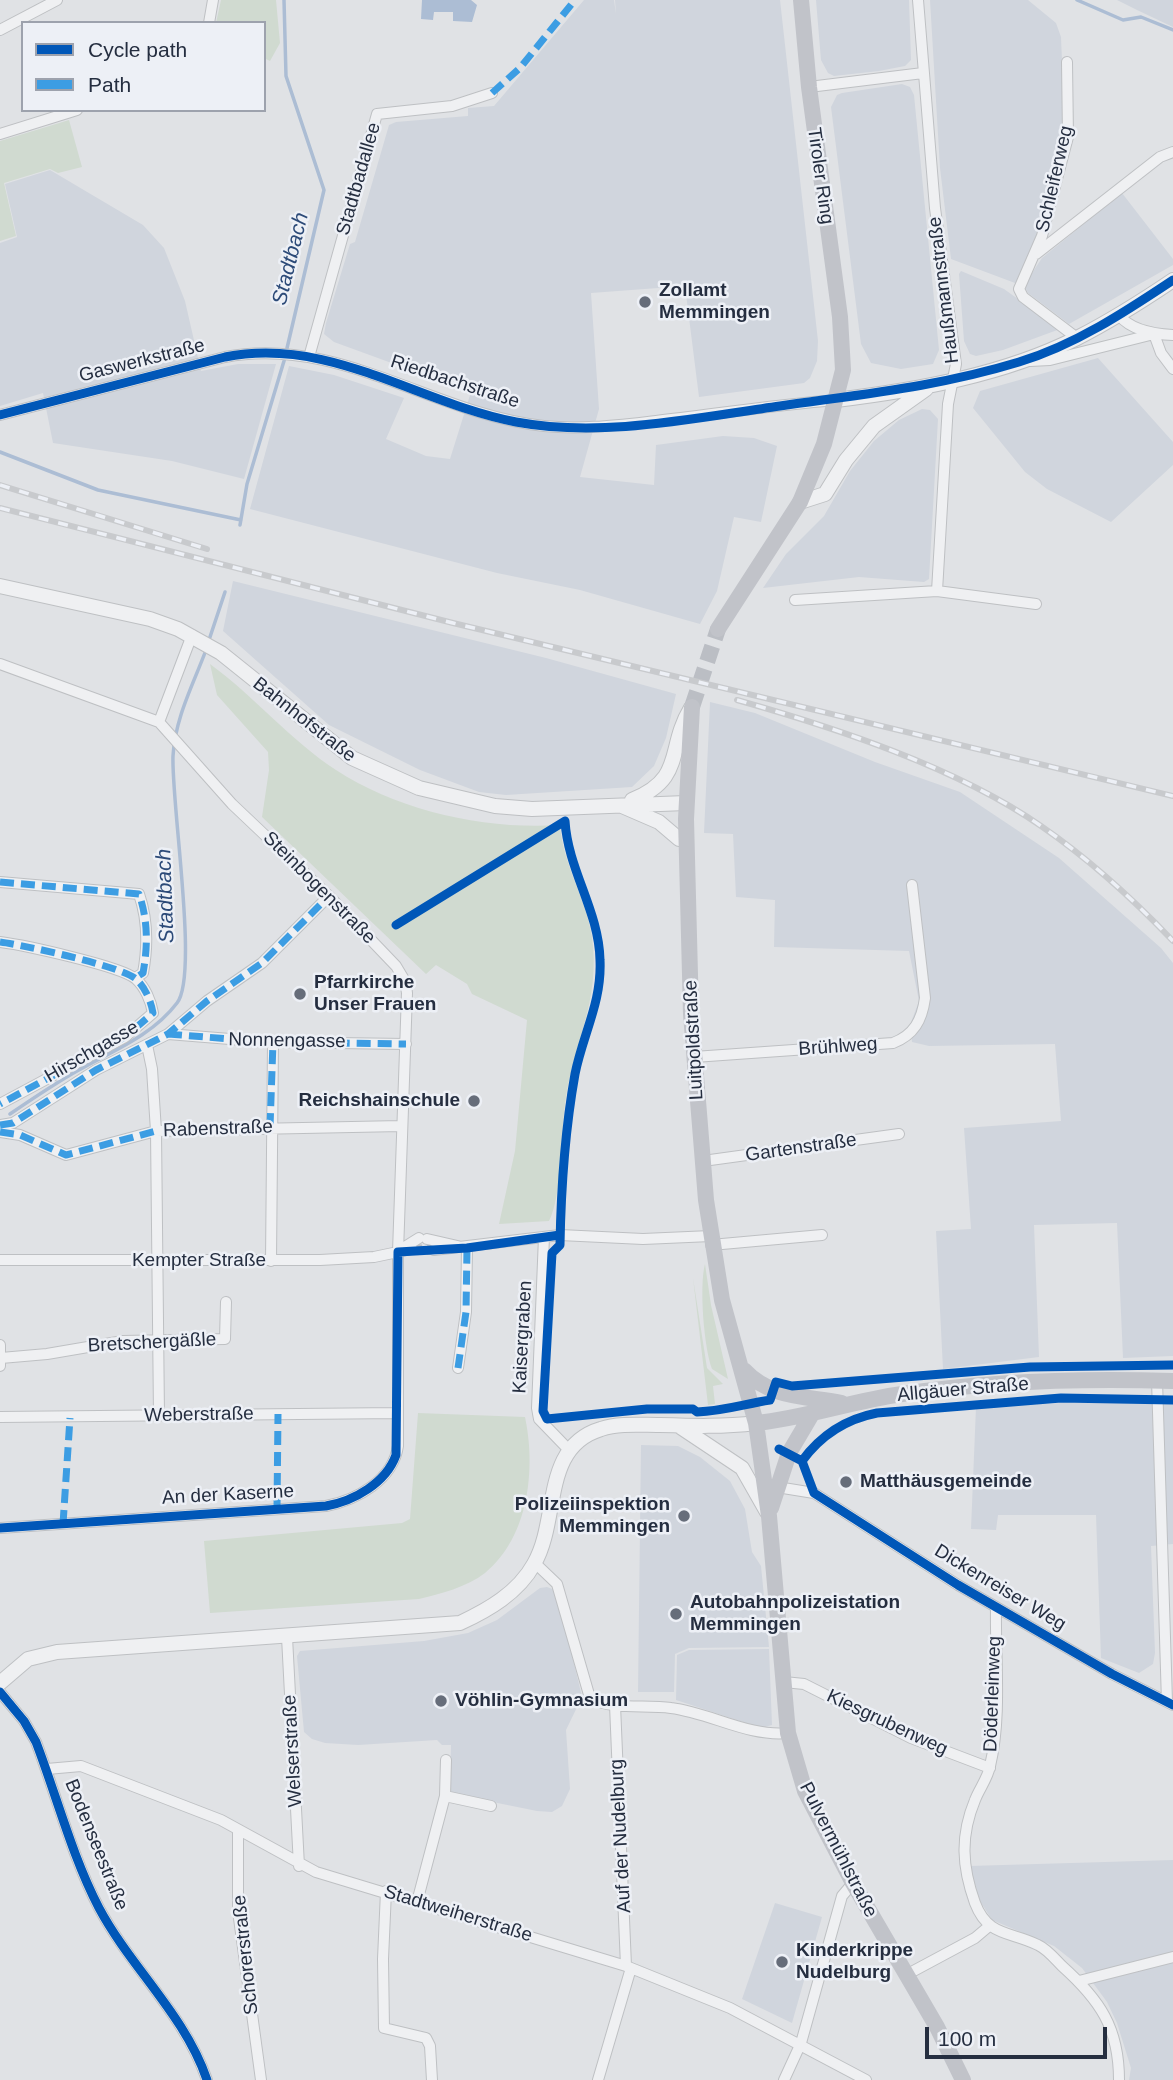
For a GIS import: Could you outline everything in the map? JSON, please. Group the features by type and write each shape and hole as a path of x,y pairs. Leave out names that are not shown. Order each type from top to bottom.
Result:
{"main road":[{"name":"Tiroler Ring","path":"800,502 816,468 842,370 801,0"},
{"path":"718,629 800,502"},
{"name":"Luitpoldstraße","path":"692,707 686,803 694,1057 703,1161 711,1241 725,1314 756,1423"},
{"path":"679,839 688,861"},
{"path":"742,1368 754,1381 772,1391 848,1404"},
{"name":"Allgäuer Straße","path":"756,1423 811,1414 848,1404 950,1389 1099,1379 1165,1380"},
{"path":"769,1516 789,1453 811,1414"},
{"name":"Pulvermühlstraße","path":"756,1423 769,1516 789,1733 805,1791 963,2080"}],"street":[{"path":"0,30 57,0"},
{"path":"209,21 214,0"},
{"name":"Haußmannstraße","path":"918,0 934,208 956,364 948,404 937,591"},
{"name":"Schleiferweg","path":"1068,62 1069,131 1036,254 1023,277 1019,292 1077,338"},
{"path":"809,87 923,73"},
{"name":"Stadtbadallee","path":"309,357 377,114 452,106 492,93"},
{"path":"0,134 72,112"},
{"name":"Schleiferweg","path":"1036,254 1160,157 1173,152"},
{"path":"835,400 953,380 1020,362 1077,338 1173,281"},
{"path":"1119,315 1125,322 1154,334 1161,353 1173,369"},
{"path":"1020,362 1050,360 1154,334 1173,335"},
{"name":"Gaswerkstraße","path":"0,415 225,358 278,353 294,355"},
{"name":"Riedbachstraße","path":"294,355 359,369 491,415 546,427 632,424 835,400"},
{"path":"800,502 825,494 846,460 874,426 933,384"},
{"name":"Bahnhofstraße","path":"0,586 150,619 196,638 215,650 335,748 390,778 435,793 495,806 543,809 686,803"},
{"path":"795,600 937,591 1036,604"},
{"path":"0,664 159,722 196,638"},
{"path":"621,805 653,792 663,781 671,768 684,719 692,707"},
{"name":"Steinbogenstraße","path":"159,722 240,811 329,896 402,975 407,993 398,1252"},
{"name":"Bahnhofstraße","path":"621,805 667,826 679,839"},
{"path":"0,882 139,894 145,915 146,957 143,973 135,978"},
{"name":"Brühlweg","path":"694,1057 893,1043 915,1030 926,998 912,885"},
{"path":"162,1035 207,1000 262,963 329,896"},
{"path":"0,942 135,978 149,999 153,1013 150,1020"},
{"name":"Hirschgasse","path":"0,1104 125,1037 150,1020 162,1035 96,1070 13,1123 0,1125"},
{"name":"Nonnengasse","path":"162,1035 273,1042 405,1044"},
{"path":"271,1261 270,1127 273,1042"},
{"path":"147,1045 152,1069 156,1131 159,1416"},
{"name":"Rabenstraße","path":"0,1132 20,1135 66,1155 156,1131 401,1126"},
{"name":"Gartenstraße","path":"703,1161 899,1134"},
{"name":"Kempter Straße","path":"434,1250 544,1237 601,1235 711,1241 822,1235"},
{"name":"Kaisergraben","path":"544,1237 537,1408 539,1419 568,1449"},
{"name":"Kempter Straße","path":"398,1252 423,1238 466,1248"},
{"path":"458,1368 466,1312 466,1248"},
{"name":"Kempter Straße","path":"0,1260 271,1261 374,1257 412,1249"},
{"name":"An der Kaserne","path":"0,1528 338,1504 370,1487 387,1473 396,1455 398,1252"},
{"name":"Bretschergäßle","path":"1,1358 47,1354 123,1341 225,1339 226,1302"},
{"path":"0,1345 0,1366"},
{"path":"1165,1380 1170,1704"},
{"name":"Weberstraße","path":"0,1417 398,1413"},
{"path":"0,1683 18,1665 40,1655 460,1623 503,1598 535,1563 548,1534 556,1478 568,1449 585,1435 603,1428 756,1423"},
{"path":"678,1426 743,1468 769,1516"},
{"name":"Dickenreiser Weg","path":"777,1487 814,1493 996,1607 1170,1704"},
{"path":"535,1563 557,1584 586,1693 596,1701 615,1705 670,1708 705,1714 754,1732 789,1733"},
{"name":"Döderleinweg","path":"988,1927 982,1919 965,1873 962,1848 975,1800 990,1768 995,1728 996,1607"},
{"name":"Welserstraße","path":"286,1637 299,1866"},
{"name":"Kiesgrubenweg","path":"784,1682 804,1684 911,1738 990,1768"},
{"name":"Bodenseestraße","path":"0,1692 24,1721 47,1769 99,1907 125,1951 187,2036 207,2080"},
{"name":"Auf der Nudelburg","path":"598,2080 628,1967 615,1705"},
{"path":"417,1902 445,1796 446,1760"},
{"name":"Stadtweiherstraße","path":"47,1769 65,1765 81,1766 196,1809 299,1866 628,1967 718,2002 801,2043 866,2080"},
{"path":"445,1796 491,1806"},
{"name":"Schorerstraße","path":"238,1830 238,1911 261,2080"},
{"path":"784,2080 801,2043 836,1912 845,1889 853,1883"},
{"path":"386,1891 384,2028 426,2038 430,2046 432,2080"},
{"path":"906,1975 975,1938 988,1927 1040,1946 1079,1981 1102,2008 1112,2030 1119,2080"},
{"path":"1079,1981 1173,1957"}],"shaded area":[{"path":"221,0 276,0 280,43 270,61 266,59 266,21 216,21"},
{"path":"584,0 614,0 616,14 615,0 780,0 818,341 817,361 810,378 804,383 699,397 685,286 591,293 599,409 580,477 654,485 656,445 723,436 754,438 777,446 761,522 734,517 717,591 700,624 580,590 497,573 250,509 289,366 334,375 404,398 386,439 426,456 450,459 471,392 334,342 324,334 326,323 350,244 355,242 389,125 396,122 468,116 468,108 494,106"},
{"path":"816,0 909,0 911,60 905,66 879,71 834,76 828,73 821,60"},
{"path":"930,0 1028,0 1056,23 1061,37 1065,135 1036,249 1015,283 951,259 940,168"},
{"path":"1117,0 1173,0 1173,27 1137,10"},
{"path":"902,84 910,87 914,95 939,350 933,364 901,369 871,363 861,344 831,107 837,95 842,93"},
{"path":"69,120 82,167 58,173 50,169 4,183 16,236 0,241 0,141"},
{"path":"50,170 143,225 164,248 185,301 201,371 238,364 276,364 244,479 172,461 53,443 43,393 0,406 0,243 17,237 5,184"},
{"path":"1122,193 1173,259 1173,265 1069,324 1028,293 1024,285 1042,258"},
{"path":"961,271 1004,289 1060,329 1003,350 976,356 970,354 964,341 959,274"},
{"path":"1098,358 1173,442 1173,465 1111,522 1047,489 1025,472 973,408 980,391"},
{"path":"922,409 930,410 938,419 929,579 924,582 859,577 763,588 786,554 824,516 850,471 874,441 899,420"},
{"path":"233,581 546,658 676,694 666,738 654,766 632,787 506,795 479,792 420,770 329,725 223,631"},
{"path":"210,664 319,758 387,797 415,807 473,821 531,826 560,825 565,854 589,923 594,961 590,1002 565,1104 559,1181 549,1221 499,1224 515,1151 527,1020 472,994 467,984 436,965 426,974 262,817 269,770 268,752 217,695"},
{"path":"710,702 755,713 875,762 960,792 1059,858 1161,948 1173,963 1173,1356 1123,1358 1117,1223 1034,1225 1039,1357 943,1369 936,1231 971,1229 964,1128 1061,1121 1055,1044 929,1046 912,1042 910,1025 919,1001 909,951 774,947 775,900 736,897 733,834 704,833"},
{"path":"705,1264 711,1305 728,1379 712,1369 709,1359 702,1301"},
{"path":"693,1278 707,1368 723,1384 713,1386 715,1404 708,1405"},
{"path":"1105,1401 1173,1404 1173,1544 1151,1546 1155,1653 1153,1664 1139,1673 1101,1658 1096,1515 998,1515 996,1530 971,1529 976,1407"},
{"path":"418,1413 525,1417 530,1458 526,1501 511,1541 500,1558 485,1573 462,1586 419,1599 210,1613 204,1541 402,1523 410,1519"},
{"path":"641,1445 678,1446 700,1457 730,1481 745,1509 752,1552 761,1566 769,1647 689,1648 675,1654 674,1692 638,1692"},
{"name":"Vöhlin-Gymnasium","path":"540,1588 555,1590 560,1604 582,1697 566,1730 570,1789 562,1806 552,1812 453,1794 450,1790 451,1745 442,1745 437,1740 358,1745 325,1743 312,1739 304,1732 297,1656 300,1651 424,1641 468,1633 497,1620"},
{"path":"769,1649 772,1725 761,1728 676,1700 677,1655 689,1650"},
{"path":"1173,1860 1173,2080 1129,2080 1131,2068 1117,2023 1107,2002 1082,1968 1054,1946 992,1920 980,1901 969,1866"},
{"name":"Kinderkrippe Nudelburg","path":"775,1903 822,1917 792,2023 742,1999"}],"water":[{"path":"422,0 471,0 477,5 472,22 453,21 453,12 434,12 433,20 421,19"}],"waterway":[{"name":"Stadtbach","path":"240,525 247,484 284,361 324,190 286,76 284,0"},
{"path":"1077,0 1123,20 1141,17 1173,30"},
{"path":"0,452 98,490 241,520"},
{"name":"Stadtbach","path":"208,643 225,592"},
{"name":"Stadtbach","path":"10,1114 68,1076 144,1034 177,1003 183,986 185,925 174,779 174,742 190,689 206,650"}],"tunnel":[{"path":"692,707 718,629"},
{"path":"412,1249 434,1250"}],"railway":[{"path":"0,485 207,549"},
{"path":"0,508 453,623 1173,796"},
{"path":"737,700 894,751 972,785 1059,839 1126,895 1173,941"}],"marked path":[{"path":"492,93 520,68 575,0"},
{"path":"0,882 139,894 146,923 146,953 143,973 135,978"},
{"path":"0,1125 13,1123 96,1070 168,1034 207,1001 262,963 329,896"},
{"path":"0,942 71,957 127,974 142,986 153,1013 125,1037 0,1104"},
{"path":"168,1034 267,1042 406,1044"},
{"path":"270,1127 273,1042"},
{"path":"0,1132 20,1135 66,1155 156,1131"},
{"path":"458,1368 466,1312 467,1248"},
{"path":"277,1508 278,1414"},
{"path":"63,1524 70,1418"}],"cycle path":[{"path":"0,415 225,357 264,353 337,363 479,413 516,422 581,428 681,421 900,389 989,371 1060,347 1118,316 1173,280"},
{"path":"565,821 567,839 595,924 600,975 595,1004 575,1074 564,1159 560,1245 552,1253 543,1411 547,1419 647,1409 693,1409 697,1412 725,1409 770,1400 776,1382 792,1386 1030,1367 1173,1365"},
{"path":"396,925 565,821"},
{"path":"0,1528 326,1506 358,1495 385,1474 396,1455 398,1252 467,1248 560,1235"},
{"path":"802,1461 817,1443 835,1430 855,1419 877,1413 1061,1398 1173,1400"},
{"path":"779,1449 802,1461 814,1493 958,1585 1112,1674 1173,1705"},
{"path":"0,1692 24,1721 36,1742 73,1847 99,1908 126,1951 172,2013 197,2056 207,2080"}],"place":[{"name":"Zollamt Memmingen","path":"645,302"},
{"name":"Pfarrkirche Unser Frauen","path":"300,994"},
{"name":"Reichshainschule","path":"474,1101"},
{"name":"Matthäusgemeinde","path":"846,1482"},
{"name":"Polizeiinspektion Memmingen","path":"684,1516"},
{"name":"Autobahnpolizeistation Memmingen","path":"676,1614"},
{"name":"Vöhlin-Gymnasium","path":"441,1701"},
{"name":"Kinderkrippe Nudelburg","path":"782,1962"}]}
